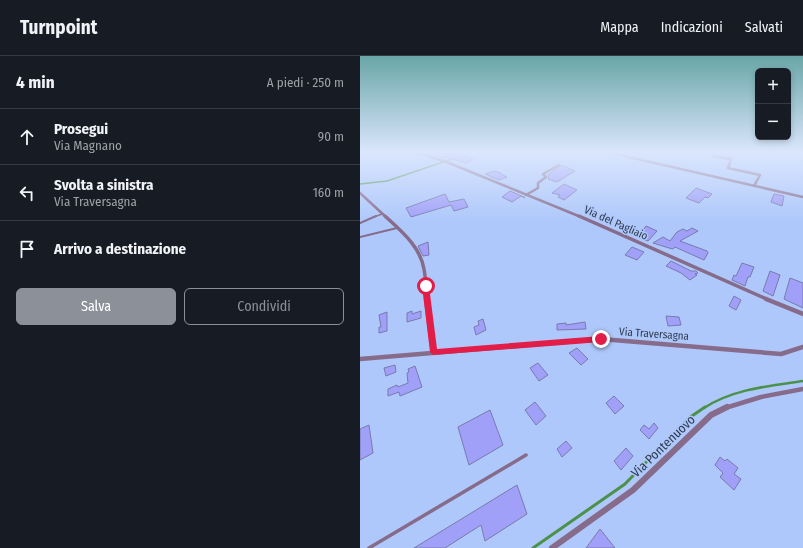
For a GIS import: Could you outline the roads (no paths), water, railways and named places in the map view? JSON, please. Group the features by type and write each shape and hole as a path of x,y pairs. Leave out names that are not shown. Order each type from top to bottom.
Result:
{"street":[{"name":"Via del Pagliaio","path":"479,176 597,224 760,297 803,314"},
{"path":"526,195 538,188 538,183 545,178 544,176"},
{"path":"710,176 803,198"},
{"path":"754,186 759,176"},
{"path":"360,193 409,239 421,259 424,269 433,352"},
{"name":"Via Traversagna","path":"360,359 601,339 781,354 803,347"},
{"name":"Via Pontenuovo","path":"552,548 633,490 711,415 732,405 761,397 803,389"}],"lane":[{"path":"360,223 382,214"},
{"path":"360,237 397,228"},
{"path":"369,548 526,455"}],"waterway":[{"path":"360,184 387,181 402,176"},
{"path":"704,408 727,396 739,392 803,381"},
{"path":"533,548 625,484 689,418 705,407"}]}
